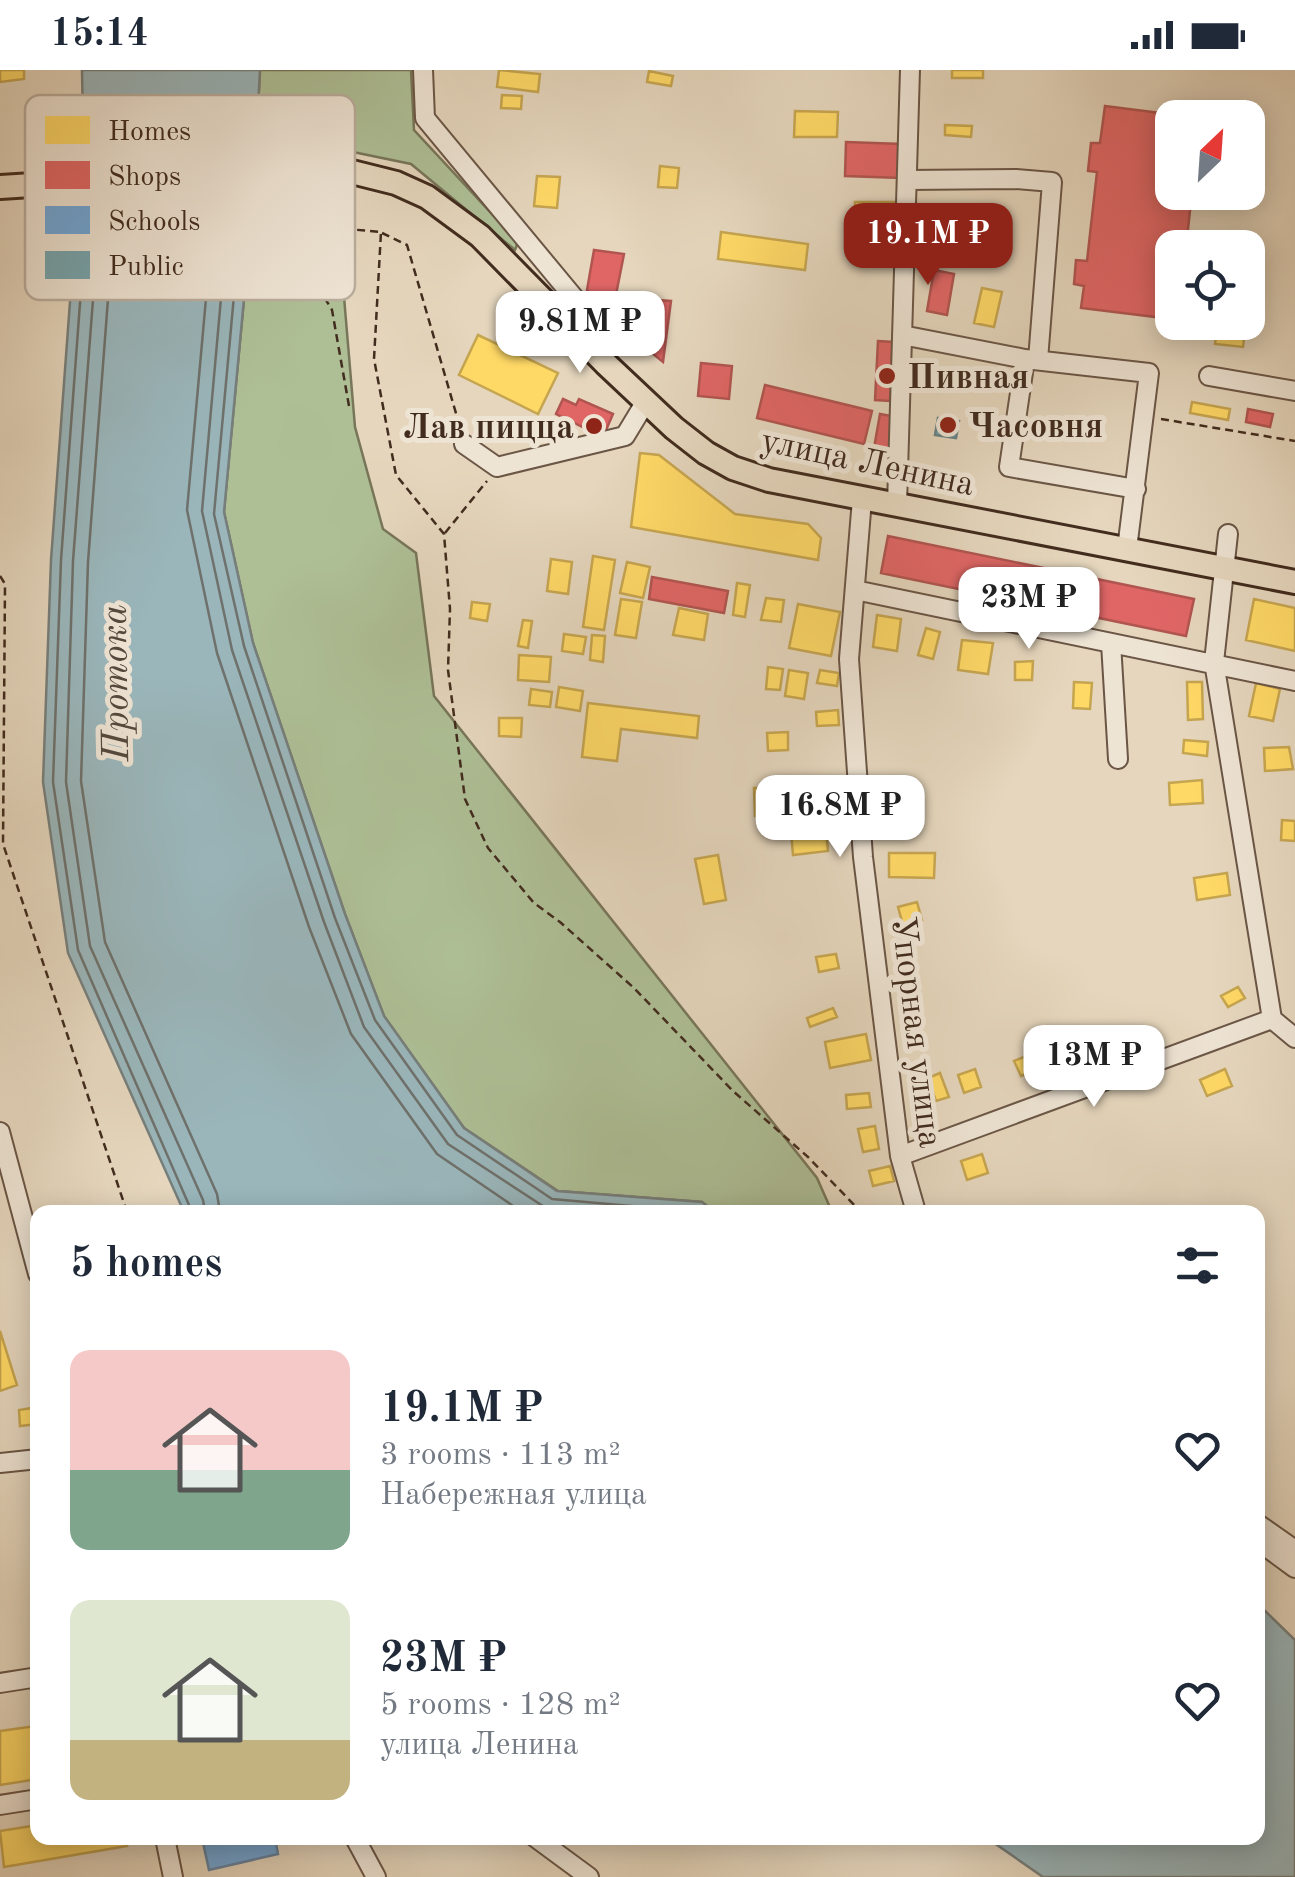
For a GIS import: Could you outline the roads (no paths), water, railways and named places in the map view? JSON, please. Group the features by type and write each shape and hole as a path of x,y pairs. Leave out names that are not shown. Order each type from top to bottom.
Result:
{"main road":[{"name":"улица Ленина","path":"355,173 396,183 427,197 480,236 645,403 706,454 733,468 769,480 862,499 1295,582"},
{"name":"улица Ленина","path":"0,187 25,185"}],"street":[{"path":"423,70 425,118 600,328 606,364"},
{"path":"897,505 910,70"},
{"path":"908,180 1052,182 1031,359 1009,467 1136,489"},
{"path":"902,336 1031,359 1149,373 1126,548"},
{"path":"1209,376 1295,391"},
{"path":"464,444 497,467 625,436 645,403"},
{"name":"Упорная улица","path":"862,499 849,660 863,857 900,1156 914,1205"},
{"path":"1228,534 1214,662 1272,1020 1295,1038"},
{"path":"854,590 1295,681"},
{"path":"1111,643 1118,759"},
{"path":"900,1156 1272,1020"},
{"path":"0,1132 30,1244"},
{"path":"0,1462 30,1460"},
{"path":"1265,1529 1295,1550"},
{"path":"1265,1547 1295,1568"},
{"path":"0,1684 30,1678"},
{"path":"0,1805 30,1799"},
{"path":"167,1845 174,1877"},
{"path":"359,1845 376,1877"},
{"path":"546,1845 590,1877"}],"water":[{"path":"82,70 260,70 259,95 82,95"},
{"name":"Протока","path":"70,300 244,300 224,512 253,643 384,1016 464,1128 557,1191 706,1205 181,1205 68,953 43,782 51,560"},
{"path":"1265,1611 1295,1640 1295,1877 1043,1877 997,1845 1265,1845"}],"place":[{"name":"Пивная","path":"887,376"},
{"name":"Часовня","path":"948,425"},
{"name":"Лав пицца","path":"594,426"}]}
